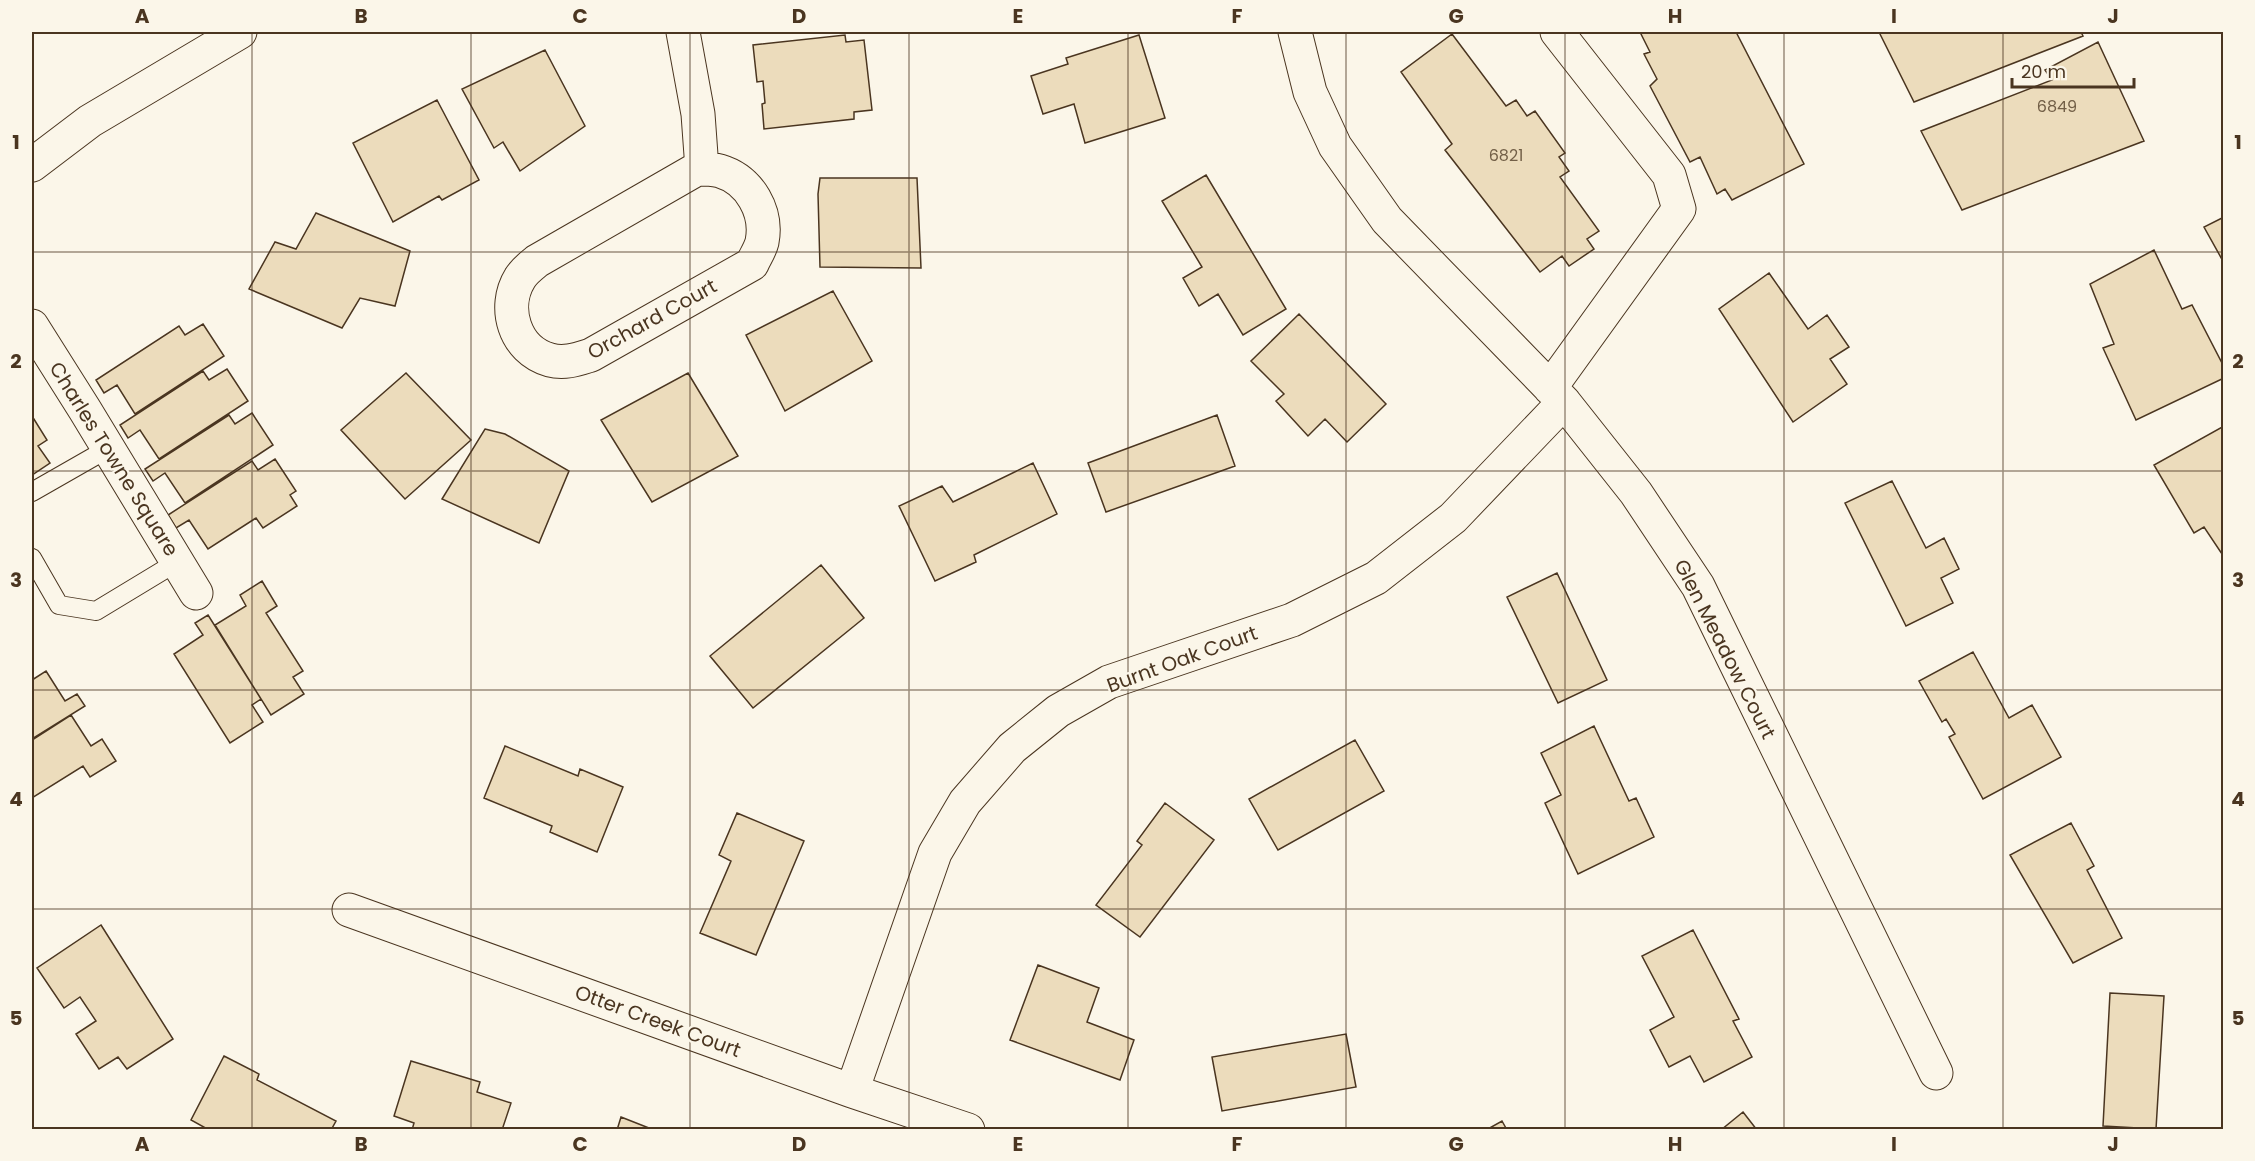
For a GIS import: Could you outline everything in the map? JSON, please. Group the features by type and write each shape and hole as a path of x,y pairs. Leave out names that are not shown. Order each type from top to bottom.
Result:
{"street":[{"path":"32,165 90,121 240,32"},
{"path":"683,32 698,114 702,169"},
{"name":"Glen Meadow Court","path":"1295,32 1310,92 1335,146 1388,220 1557,395 1636,493 1698,586 1936,1073"},
{"name":"Burnt Oak Court","path":"852,1090 935,853 965,802 1012,748 1058,711 1109,682 1292,620 1376,578 1453,518 1557,395 1679,209 1669,175 1557,32"},
{"name":"Orchard Court","path":"697,169 702,169 720,171 740,181 756,198 763,220 762,243 752,264 591,355 571,361 550,360 531,351 518,335 511,315 512,294 521,276 537,261 697,169"},
{"name":"Charles Towne Square","path":"32,326 196,593"},
{"name":"Otter Creek Court","path":"349,910 968,1130"}],"lane":[{"path":"32,492 109,448"},
{"path":"32,558 59,605 96,611 177,562"}],"building":[{"path":"1640,32 1736,32 1804,164 1732,200 1725,189 1717,194 1700,157 1690,162 1650,86 1657,79 1644,54 1650,52"},
{"path":"1879,32 2081,32 2083,36 1914,102"},
{"path":"1452,34 1506,106 1516,100 1527,116 1535,111 1565,153 1559,157 1569,171 1560,177 1599,231 1587,239 1594,249 1569,266 1562,256 1540,272 1445,150 1452,144 1401,72"},
{"path":"845,35 846,42 864,40 872,110 854,112 854,119 764,129 763,81 757,82 753,45"},
{"path":"1139,35 1165,118 1085,143 1074,104 1043,114 1031,76 1068,64 1066,58"},
{"path":"2098,42 2144,141 1962,210 1921,131 2052,80 2045,70"},
{"path":"545,50 585,126 520,171 503,142 494,148 462,89"},
{"path":"437,100 479,180 442,200 439,196 393,222 353,143"},
{"path":"1206,175 1286,309 1243,335 1218,294 1199,306 1183,278 1202,267 1162,201"},
{"path":"820,178 917,178 921,268 820,267 818,194"},
{"path":"316,213 410,251 395,306 360,298 342,328 249,289 275,242 296,249"},
{"path":"2224,217 2224,263 2204,227"},
{"path":"2154,250 2182,309 2192,305 2224,367 2224,378 2136,420 2103,348 2114,344 2090,284"},
{"path":"1769,273 1808,329 1827,315 1849,347 1830,359 1847,384 1793,422 1719,309"},
{"path":"833,291 872,361 785,411 746,335"},
{"path":"1299,314 1386,404 1347,442 1325,419 1308,436 1276,401 1284,394 1251,361"},
{"path":"203,324 224,356 135,414 117,385 104,393 96,380 179,326 185,335"},
{"path":"227,369 248,401 159,459 140,430 128,438 120,425 203,371 209,380"},
{"path":"406,373 471,440 405,499 341,430"},
{"path":"688,373 738,456 652,502 601,420"},
{"path":"252,413 273,445 185,503 165,473 153,481 145,469 229,415 235,424"},
{"path":"1217,415 1235,466 1106,512 1088,463"},
{"path":"32,416 47,440 38,446 50,463 32,475"},
{"path":"2224,426 2224,557 2204,527 2194,533 2154,465"},
{"path":"485,429 505,434 569,471 539,543 442,499"},
{"path":"275,459 296,491 290,495 297,506 263,528 256,518 208,549 189,520 176,528 168,515 252,461 258,470"},
{"path":"1033,463 1057,514 974,555 976,562 935,581 899,506 942,486 953,502"},
{"path":"1892,481 1926,548 1944,538 1959,569 1941,578 1953,603 1906,626 1845,503"},
{"path":"821,565 864,618 753,708 710,656"},
{"path":"1557,573 1607,680 1558,703 1507,597"},
{"path":"262,581 277,606 266,613 303,671 293,677 304,694 271,715 215,625 246,606 240,595"},
{"path":"208,615 261,699 252,705 263,722 230,743 174,654 203,635 195,623"},
{"path":"1973,652 2009,718 2032,705 2061,757 1983,799 1949,737 1955,734 1946,719 1942,722 1919,681"},
{"path":"46,671 65,701 77,694 85,706 32,739 32,680"},
{"path":"71,715 91,746 102,739 116,761 90,777 83,766 32,798 32,740"},
{"path":"1594,726 1629,801 1636,798 1654,837 1578,874 1545,803 1561,795 1541,753"},
{"path":"1355,740 1384,791 1278,850 1249,799"},
{"path":"505,746 578,776 580,769 623,787 597,852 550,832 552,826 484,798"},
{"path":"1165,803 1214,840 1140,937 1096,905 1142,845 1137,841"},
{"path":"737,813 804,841 756,955 700,933 731,861 719,855"},
{"path":"2071,823 2094,866 2087,870 2122,938 2073,963 2010,855"},
{"path":"101,925 173,1039 127,1069 118,1057 99,1069 76,1034 96,1021 80,997 64,1008 37,968"},
{"path":"1693,930 1739,1019 1733,1021 1752,1057 1704,1082 1690,1056 1669,1067 1650,1030 1674,1017 1642,956"},
{"path":"1038,965 1099,988 1087,1022 1134,1040 1120,1080 1010,1040"},
{"path":"2110,993 2164,996 2156,1129 2103,1126"},
{"path":"1346,1034 1356,1087 1222,1111 1212,1057"},
{"path":"224,1056 259,1074 257,1080 336,1121 331,1130 209,1130 191,1120"},
{"path":"411,1061 480,1082 477,1092 511,1103 502,1130 412,1130 414,1123 394,1116"},
{"path":"1743,1112 1757,1130 1721,1130"},
{"path":"621,1117 654,1130 617,1130"},
{"path":"1502,1121 1507,1130 1486,1130"}]}
